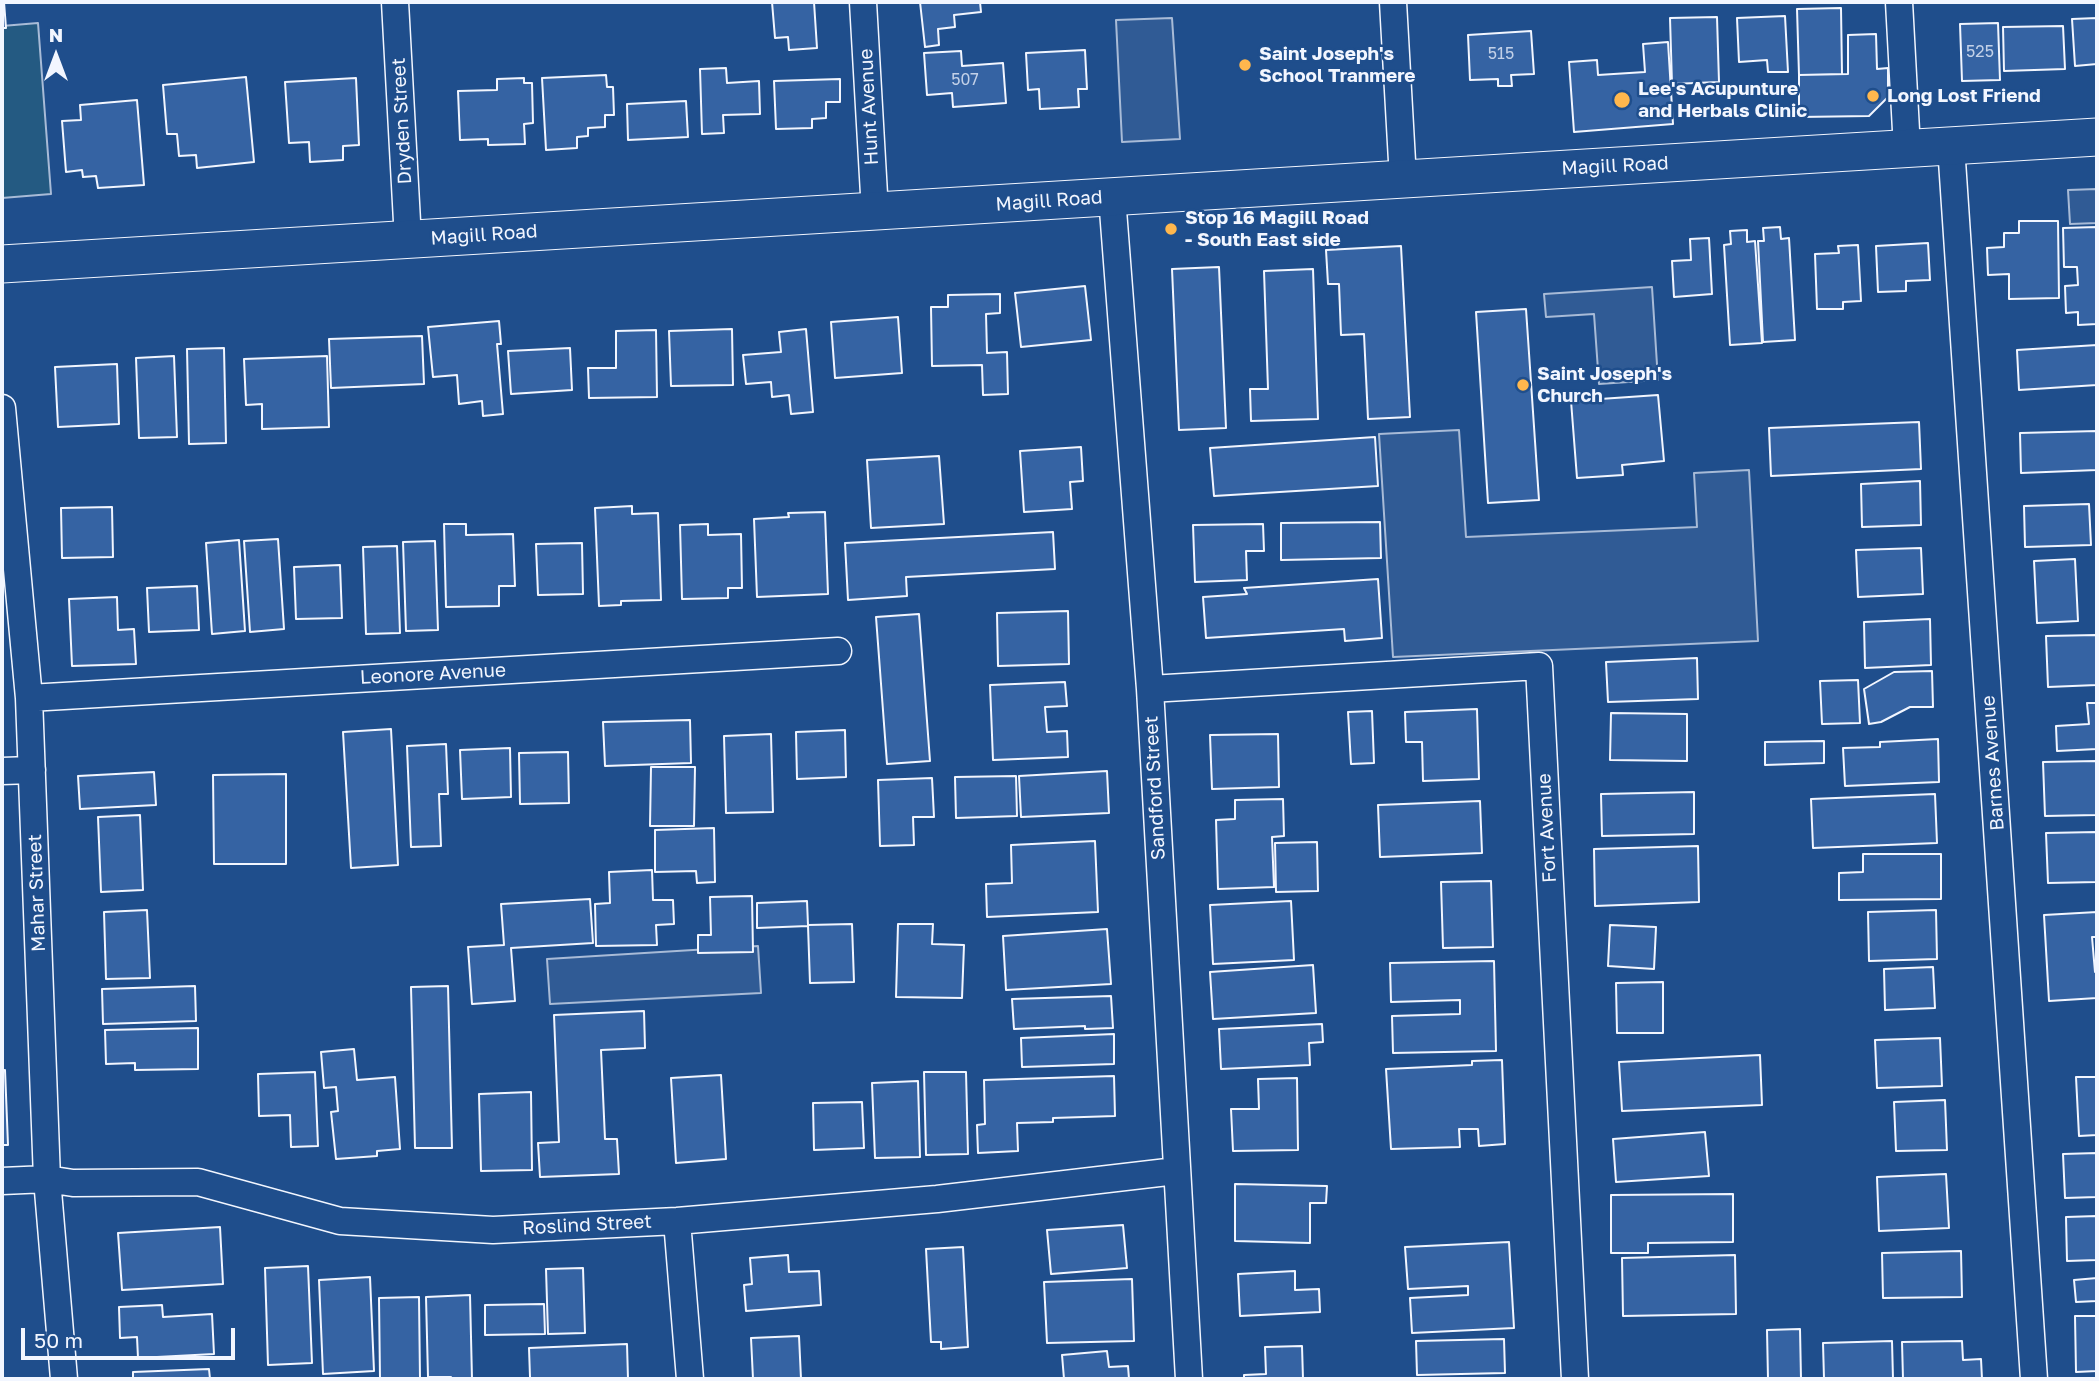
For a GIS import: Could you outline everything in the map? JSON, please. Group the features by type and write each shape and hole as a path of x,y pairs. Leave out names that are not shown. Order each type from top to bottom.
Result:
{"main road":[{"name":"Magill Road","path":"2,264 2097,137"}],"street":[{"name":"Dryden Street","path":"396,2 408,240"},
{"name":"Hunt Avenue","path":"863,2 875,212"},
{"path":"1394,2 1403,179"},
{"path":"1899,2 1907,149"},
{"name":"Barnes Avenue","path":"1951,146 2034,1379"},
{"name":"Sandford Street","path":"1112,197 1150,689 1189,1379"},
{"name":"Mahar Street","path":"2,408 29,698 47,1179 64,1379"},
{"name":"Leonore Avenue","path":"29,698 838,651"},
{"name":"Fort Avenue","path":"1150,689 1539,666 1575,1379"},
{"path":"2,771 32,770"},
{"name":"Roslind Street","path":"2,1181 47,1179 73,1183 198,1182 340,1221 493,1230 677,1221 937,1199 1177,1171"},
{"path":"677,1221 690,1379"}],"shaded area":[{"path":"1172,18 1180,139 1122,142 1116,20"},
{"path":"38,23 51,194 2,198 2,26"},
{"path":"2097,189 2097,223 2070,224 2068,190"},
{"path":"1652,287 1658,380 1599,384 1594,314 1546,317 1544,294"},
{"path":"1459,430 1466,537 1697,527 1694,473 1749,470 1758,641 1393,657 1379,434"},
{"path":"758,946 761,993 550,1004 547,959"}],"building":[{"path":"4,2 6,28 2,28"},
{"path":"772,2 814,2 817,48 789,50 788,37 775,38"},
{"path":"920,2 980,2 981,12 954,15 955,27 938,29 939,45 925,47"},
{"path":"1841,8 1842,74 1799,75 1797,9"},
{"path":"1785,16 1788,72 1768,72 1767,60 1739,62 1737,18"},
{"path":"1717,17 1719,82 1672,84 1670,18"},
{"path":"2097,18 2097,64 2075,66 2072,19"},
{"path":"1998,23 2000,80 1962,81 1960,24"},
{"path":"2063,26 2065,69 2004,71 2003,27"},
{"path":"1531,31 1534,74 1511,75 1512,86 1498,86 1498,79 1470,80 1468,35"},
{"path":"1876,34 1877,69 1888,68 1888,97 1869,116 1799,117 1799,75 1848,74 1848,35"},
{"name":"Lee's Acupunture and Herbals Clinic","path":"1668,42 1673,124 1574,132 1569,62 1597,60 1598,75 1645,72 1643,44"},
{"path":"1085,50 1087,89 1078,89 1079,107 1040,109 1039,89 1028,90 1026,53"},
{"path":"961,51 962,66 1003,63 1006,103 953,107 952,93 927,95 924,53"},
{"path":"726,68 727,83 759,81 760,114 723,115 724,133 702,134 700,69"},
{"path":"606,75 607,87 613,87 614,115 605,115 605,127 588,128 588,136 577,137 577,148 546,150 542,78"},
{"path":"246,77 254,162 197,168 196,155 179,156 177,134 167,134 163,85"},
{"path":"356,78 359,145 343,146 343,160 310,162 309,142 289,143 285,82"},
{"path":"524,78 524,83 532,83 533,123 524,124 525,144 488,145 488,139 460,140 458,91 497,90 497,79"},
{"path":"840,79 840,102 826,102 826,118 812,119 812,128 776,129 774,81"},
{"path":"137,100 144,185 98,188 96,176 83,177 82,170 66,172 62,121 81,120 80,105"},
{"path":"686,101 688,137 628,140 627,104"},
{"path":"2019,221 2058,221 2059,298 2009,299 2009,274 1988,275 1987,248 2004,247 2004,233 2019,233"},
{"path":"1780,227 1781,239 1789,238 1795,340 1763,342 1758,241 1764,241 1763,228"},
{"path":"2097,227 2097,324 2078,325 2078,312 2066,313 2065,286 2078,285 2077,267 2064,267 2063,228"},
{"path":"1747,230 1747,242 1755,241 1762,343 1730,345 1724,245 1731,244 1730,231"},
{"path":"1709,238 1712,294 1674,297 1672,261 1691,260 1690,239"},
{"path":"1928,243 1930,280 1906,281 1906,291 1878,292 1876,246"},
{"path":"1858,245 1861,301 1843,302 1843,309 1817,309 1815,254 1839,253 1838,246"},
{"path":"1401,246 1410,417 1368,419 1364,334 1341,335 1339,284 1328,284 1326,250"},
{"path":"1219,267 1226,428 1179,430 1172,269"},
{"path":"1313,269 1318,419 1251,421 1250,389 1268,389 1264,271"},
{"path":"1085,286 1091,340 1021,347 1015,293"},
{"path":"1000,294 1000,313 986,314 987,353 1007,352 1008,394 983,395 982,365 932,366 931,307 948,307 948,295"},
{"path":"1526,309 1539,500 1488,503 1476,312"},
{"path":"898,317 902,373 835,378 831,322"},
{"path":"499,321 501,344 497,344 503,414 483,416 482,401 459,404 457,375 433,377 428,327"},
{"path":"732,329 733,385 671,386 669,331"},
{"path":"806,329 813,412 791,414 789,395 772,397 771,382 746,384 743,355 781,352 779,332"},
{"path":"656,330 657,397 589,398 588,368 616,368 616,331"},
{"path":"422,336 424,384 331,388 329,339"},
{"path":"2097,345 2097,385 2019,390 2017,350"},
{"path":"224,348 226,443 189,444 187,349"},
{"path":"570,348 572,390 511,394 508,351"},
{"path":"174,356 177,437 139,438 136,358"},
{"path":"327,356 329,427 262,429 262,404 246,405 244,359"},
{"path":"117,364 119,424 58,427 55,367"},
{"path":"1658,395 1664,461 1622,465 1623,475 1577,478 1571,401"},
{"path":"1919,422 1921,469 1771,476 1769,428"},
{"path":"2097,431 2097,470 2021,473 2020,433"},
{"path":"1375,437 1378,486 1214,496 1210,448"},
{"path":"1081,447 1083,481 1070,482 1072,509 1024,512 1020,451"},
{"path":"939,456 944,524 871,528 867,460"},
{"path":"1920,481 1921,525 1862,527 1861,484"},
{"path":"2089,504 2091,545 2025,547 2024,506"},
{"path":"632,506 632,514 658,513 661,600 621,601 621,605 599,606 595,508"},
{"path":"112,507 113,557 62,558 61,508"},
{"path":"825,512 828,594 757,597 754,519 789,517 788,513"},
{"path":"1380,522 1381,558 1281,560 1281,523"},
{"path":"444,524 466,524 466,535 513,534 515,586 499,586 499,606 446,607"},
{"path":"708,524 708,535 741,534 742,588 728,588 728,598 682,599 680,525"},
{"path":"1263,524 1264,551 1246,551 1247,580 1195,582 1193,525"},
{"path":"1053,532 1055,569 906,577 907,596 848,600 845,543"},
{"path":"278,539 284,629 250,632 244,541"},
{"path":"239,540 245,631 212,634 206,543"},
{"path":"435,541 438,630 406,631 403,542"},
{"path":"582,543 583,594 538,595 536,544"},
{"path":"397,546 400,633 366,634 363,547"},
{"path":"1921,548 1923,594 1858,597 1856,550"},
{"path":"2075,559 2078,621 2037,623 2034,561"},
{"path":"340,565 342,618 296,619 294,567"},
{"path":"1378,579 1382,638 1345,641 1344,629 1206,638 1203,597 1247,594 1244,588"},
{"path":"197,586 199,630 149,632 147,588"},
{"path":"117,597 118,630 134,629 136,664 72,666 69,599"},
{"path":"1068,611 1069,664 998,666 997,613"},
{"path":"919,614 930,761 887,764 876,617"},
{"path":"1930,619 1931,665 1865,668 1864,622"},
{"path":"2097,635 2097,685 2048,687 2046,636"},
{"path":"1697,658 1698,699 1608,702 1606,662"},
{"path":"1932,671 1933,707 1910,707 1881,722 1869,724 1864,689 1894,672"},
{"path":"1858,680 1860,723 1822,724 1820,681"},
{"path":"1065,682 1067,706 1045,707 1047,732 1067,731 1068,757 993,760 990,685"},
{"path":"2087,703 2097,703 2097,749 2057,751 2056,726 2089,724"},
{"path":"1477,709 1479,779 1423,781 1422,742 1406,742 1405,712"},
{"path":"1372,711 1374,763 1351,764 1348,712"},
{"path":"1611,713 1687,714 1687,761 1610,760"},
{"path":"690,720 691,763 605,766 603,722"},
{"path":"391,729 398,865 351,868 343,732"},
{"path":"845,730 846,777 797,779 796,732"},
{"path":"771,734 773,812 726,813 724,736"},
{"path":"1278,734 1279,787 1212,789 1210,735"},
{"path":"1938,739 1939,782 1845,786 1843,748 1880,747 1880,742"},
{"path":"1824,741 1824,763 1765,765 1765,742"},
{"path":"446,744 448,794 439,794 441,846 411,847 407,746"},
{"path":"510,748 511,797 462,799 460,750"},
{"path":"568,752 569,803 520,804 519,753"},
{"path":"2097,761 2097,815 2045,816 2043,762"},
{"path":"651,767 695,767 694,826 650,826"},
{"path":"1107,771 1109,813 1021,817 1019,776"},
{"path":"154,772 156,805 80,809 78,776"},
{"path":"286,774 286,864 214,864 213,775"},
{"path":"1016,776 1017,816 956,818 955,777"},
{"path":"932,778 934,817 913,817 914,845 880,846 878,780"},
{"path":"1694,792 1694,834 1602,836 1601,794"},
{"path":"1935,794 1937,843 1813,848 1811,799"},
{"path":"1283,799 1284,836 1272,837 1274,887 1218,889 1216,820 1235,819 1235,800"},
{"path":"1480,801 1482,853 1380,857 1378,805"},
{"path":"140,815 143,890 101,892 98,817"},
{"path":"714,828 715,882 697,883 696,871 655,872 655,830"},
{"path":"2097,832 2097,882 2048,883 2046,833"},
{"path":"1095,841 1098,912 987,917 986,884 1012,883 1011,845"},
{"path":"1317,842 1318,891 1276,892 1275,843"},
{"path":"1698,846 1699,902 1595,906 1594,849"},
{"path":"1863,854 1941,854 1941,899 1839,900 1839,873 1863,872"},
{"path":"652,870 653,900 673,900 674,924 656,925 657,945 596,946 595,904 610,903 609,872"},
{"path":"1491,881 1493,947 1443,948 1441,882"},
{"path":"752,896 753,952 698,953 698,935 711,935 710,897"},
{"path":"590,899 593,943 511,948 515,1001 472,1004 468,947 504,945 501,904"},
{"path":"807,901 808,925 852,924 854,982 810,983 808,926 757,928 757,903"},
{"path":"1291,901 1294,960 1213,964 1210,905"},
{"path":"147,910 150,978 106,979 104,912"},
{"path":"1936,910 1937,959 1869,961 1868,912"},
{"path":"2097,912 2097,937 2092,937 2097,972 2097,998 2049,1001 2044,915"},
{"path":"898,924 933,924 932,944 964,945 962,998 896,997"},
{"path":"1610,925 1656,927 1654,969 1608,966"},
{"path":"1107,929 1111,984 1006,990 1003,936"},
{"path":"1494,961 1496,1051 1393,1053 1392,1016 1460,1014 1460,1000 1391,1002 1390,963"},
{"path":"1313,965 1316,1013 1213,1019 1210,972"},
{"path":"1933,967 1935,1008 1885,1010 1884,969"},
{"path":"1663,982 1663,1033 1617,1033 1616,983"},
{"path":"195,986 196,1021 103,1024 102,989"},
{"path":"448,986 452,1148 415,1148 411,987"},
{"path":"1111,996 1113,1028 1085,1029 1085,1026 1014,1029 1012,999"},
{"path":"644,1011 645,1048 601,1050 605,1139 617,1139 619,1174 540,1177 538,1143 559,1142 554,1015"},
{"path":"1322,1024 1323,1042 1309,1043 1310,1065 1221,1069 1219,1029"},
{"path":"198,1028 198,1069 135,1070 135,1063 106,1064 105,1030"},
{"path":"1114,1034 1114,1064 1022,1067 1021,1038"},
{"path":"1940,1038 1942,1086 1877,1088 1875,1040"},
{"path":"354,1049 357,1080 395,1077 400,1149 377,1151 377,1156 336,1159 331,1112 338,1111 336,1087 324,1088 321,1052"},
{"path":"1760,1055 1762,1105 1622,1111 1619,1062"},
{"path":"1502,1060 1505,1144 1479,1146 1478,1129 1459,1129 1460,1147 1391,1149 1386,1069 1472,1065 1472,1061"},
{"path":"5,1070 8,1145 2,1145 2,1071"},
{"path":"315,1072 318,1146 291,1147 290,1115 259,1116 258,1074"},
{"path":"924,1072 966,1072 968,1154 926,1155"},
{"path":"721,1075 726,1159 676,1163 671,1078"},
{"path":"1114,1076 1115,1116 1053,1118 1053,1122 1017,1123 1018,1151 978,1153 977,1125 985,1124 984,1080"},
{"path":"2076,1077 2097,1077 2097,1135 2079,1136"},
{"path":"1297,1078 1298,1150 1233,1151 1231,1109 1259,1109 1258,1079"},
{"path":"918,1081 920,1157 875,1158 872,1083"},
{"path":"531,1092 532,1170 481,1171 479,1094"},
{"path":"1945,1100 1947,1150 1896,1151 1894,1102"},
{"path":"862,1102 864,1148 814,1150 813,1103"},
{"path":"1705,1132 1709,1176 1616,1182 1613,1139"},
{"path":"2097,1153 2097,1197 2065,1198 2063,1154"},
{"path":"1946,1174 1949,1228 1879,1231 1877,1177"},
{"path":"1235,1184 1327,1186 1326,1203 1310,1203 1310,1243 1235,1241"},
{"path":"1733,1194 1733,1242 1648,1243 1648,1253 1611,1253 1611,1195"},
{"path":"2097,1216 2097,1260 2067,1261 2066,1217"},
{"path":"1123,1225 1127,1268 1051,1274 1047,1230"},
{"path":"220,1227 223,1284 122,1290 118,1233"},
{"path":"1509,1242 1514,1328 1412,1333 1410,1298 1468,1295 1468,1286 1408,1289 1405,1247"},
{"path":"963,1247 968,1347 941,1349 941,1342 931,1342 926,1249"},
{"path":"1961,1251 1962,1297 1883,1298 1882,1253"},
{"path":"788,1255 789,1272 819,1271 821,1305 746,1311 744,1285 752,1284 750,1258"},
{"path":"1735,1255 1736,1314 1623,1316 1622,1258"},
{"path":"308,1266 312,1363 268,1365 265,1268"},
{"path":"583,1268 585,1333 548,1334 546,1269"},
{"path":"1295,1271 1295,1290 1319,1289 1320,1312 1240,1316 1238,1274"},
{"path":"370,1277 374,1371 323,1374 319,1280"},
{"path":"2097,1278 2097,1301 2076,1302 2074,1280"},
{"path":"1132,1279 1134,1341 1047,1343 1044,1282"},
{"path":"470,1295 472,1379 428,1377 426,1297"},
{"path":"419,1297 420,1379 380,1379 379,1298"},
{"path":"544,1304 545,1334 485,1335 485,1305"},
{"path":"162,1305 163,1317 212,1314 214,1354 138,1358 137,1337 120,1338 119,1307"},
{"path":"2075,1316 2097,1316 2097,1371 2076,1372"},
{"path":"1800,1329 1801,1379 1768,1379 1767,1330"},
{"path":"799,1336 801,1379 753,1379 751,1338"},
{"path":"1504,1339 1505,1373 1417,1375 1416,1341"},
{"path":"1892,1341 1893,1379 1824,1379 1823,1343"},
{"path":"1962,1341 1963,1360 1981,1359 1982,1379 1903,1379 1902,1342"},
{"path":"627,1344 628,1379 530,1377 529,1348"},
{"path":"1302,1346 1303,1379 1244,1379 1244,1375 1266,1374 1265,1347"},
{"path":"1107,1351 1109,1367 1128,1366 1129,1379 1064,1379 1062,1355"},
{"path":"209,1369 210,1379 133,1379 133,1372"}],"place":[{"name":"Saint Joseph's School Tranmere","path":"1245,65"},
{"name":"Long Lost Friend","path":"1873,96"},
{"name":"Lee's Acupunture and Herbals Clinic","path":"1622,100"},
{"name":"Stop 16 Magill Road - South East side","path":"1171,229"},
{"name":"Saint Joseph's Church","path":"1523,385"}]}
